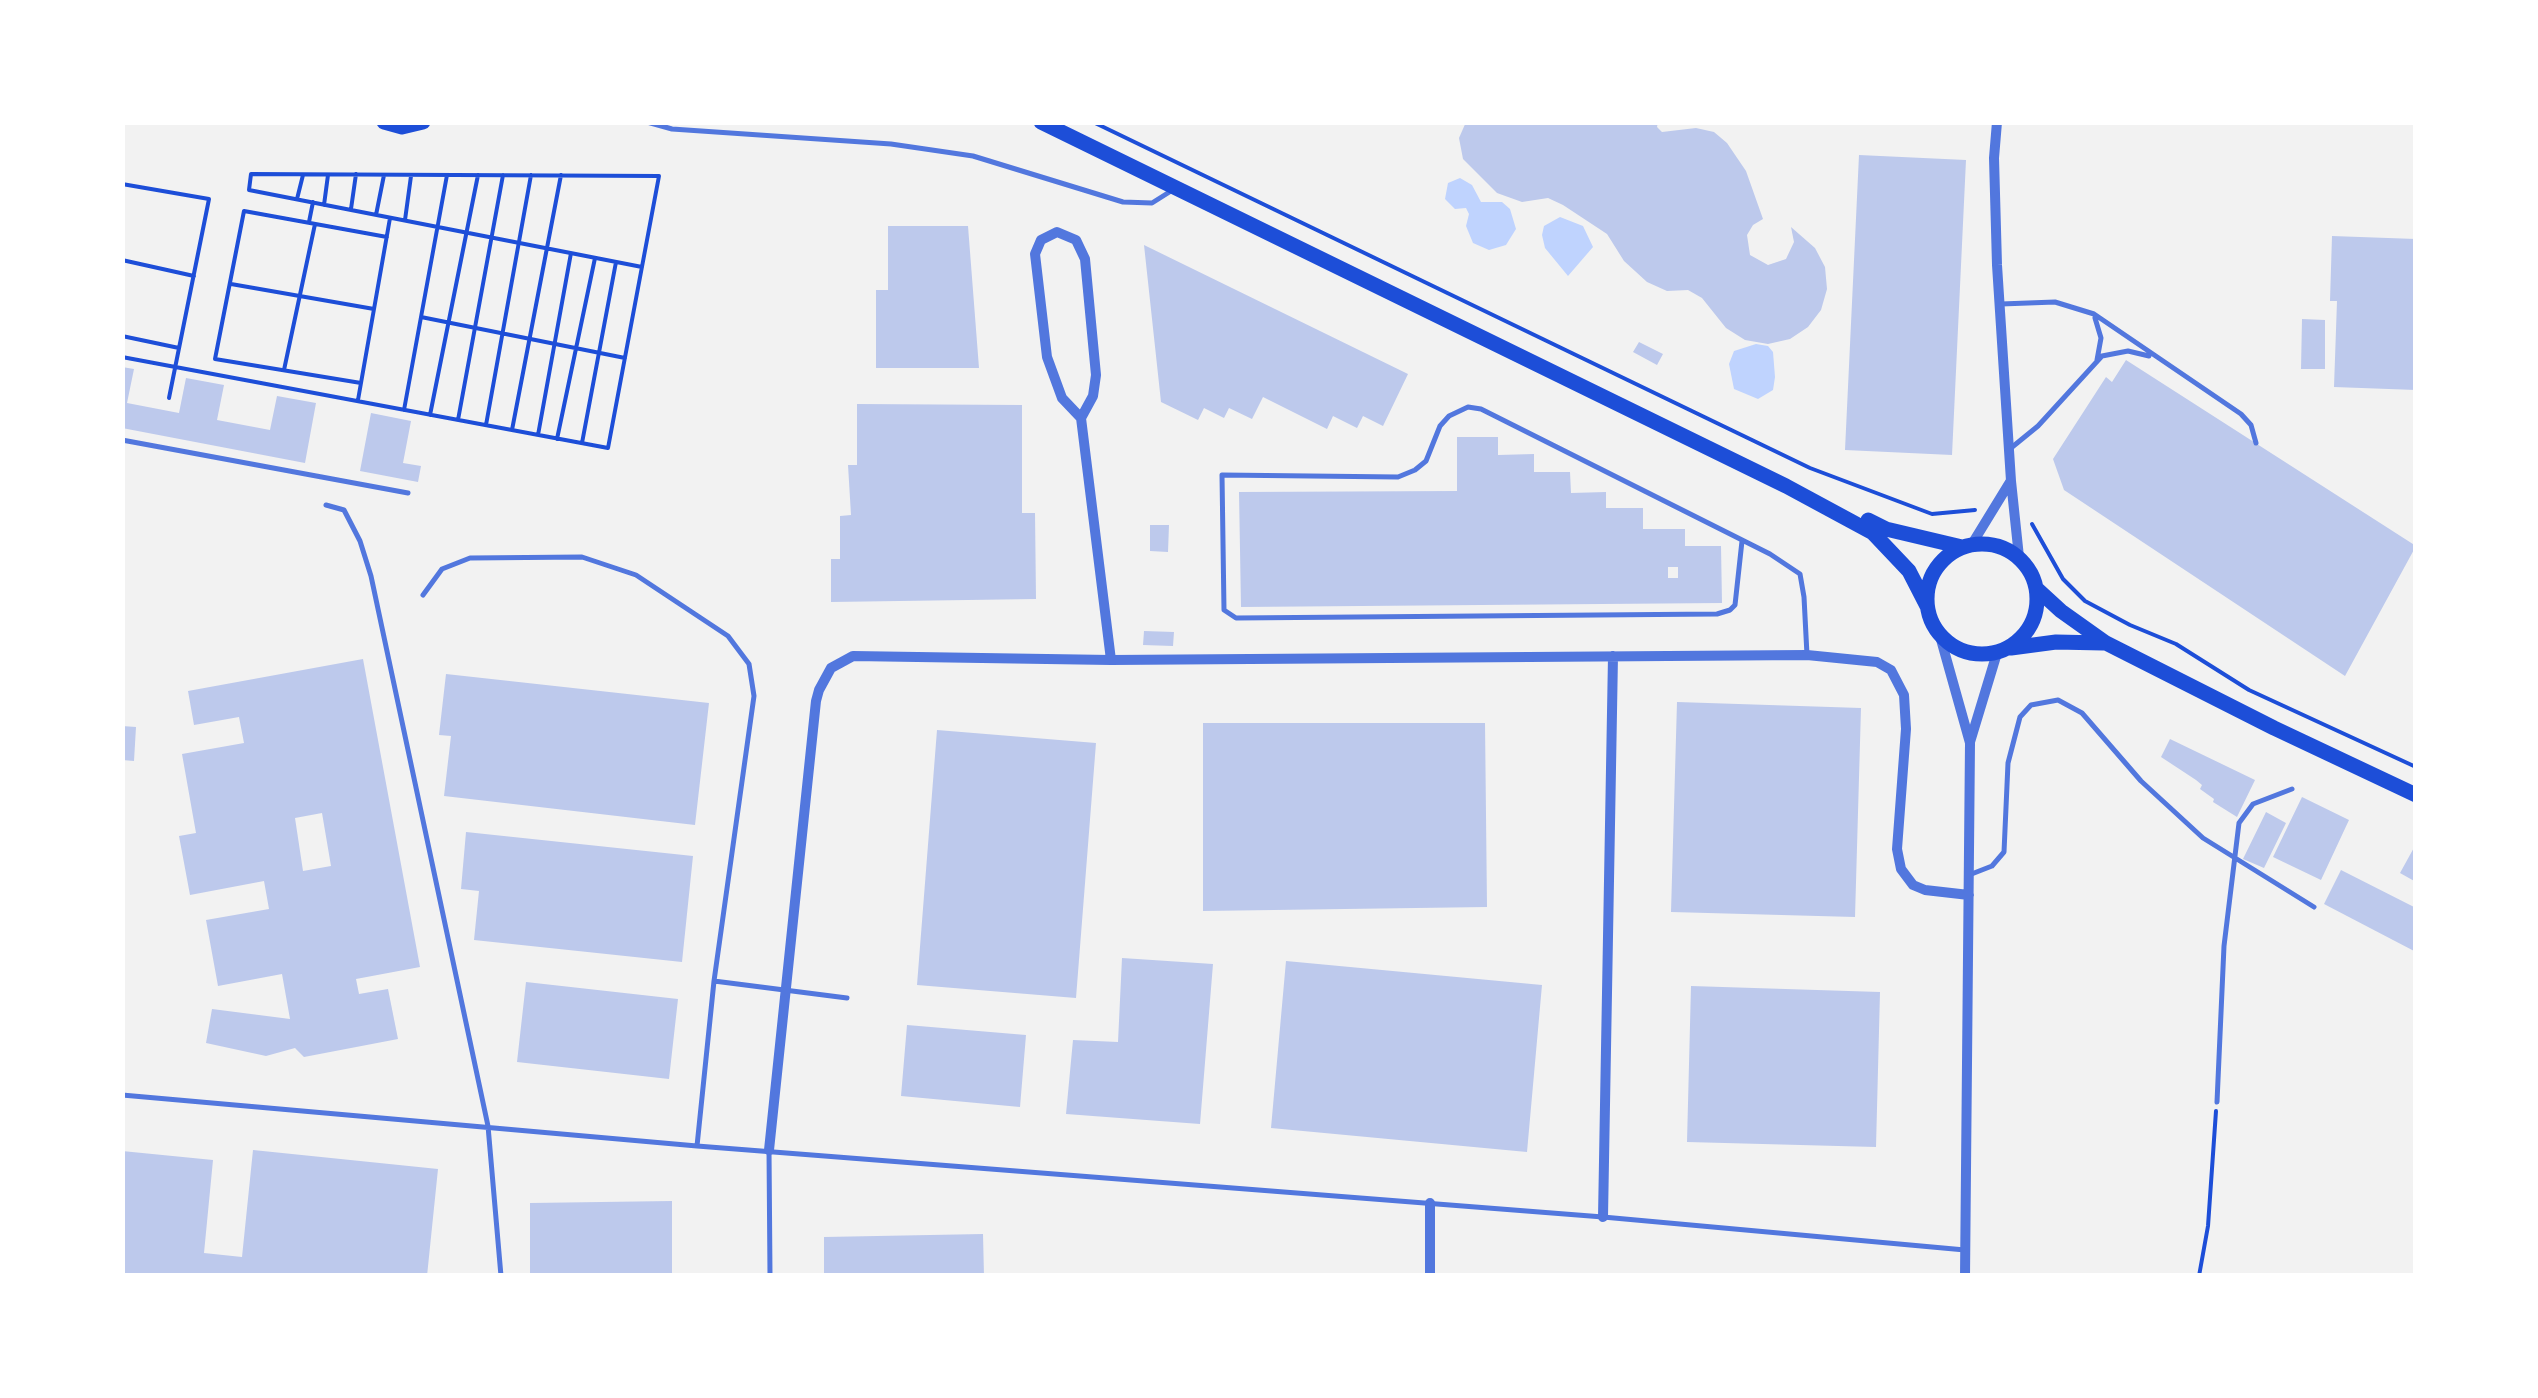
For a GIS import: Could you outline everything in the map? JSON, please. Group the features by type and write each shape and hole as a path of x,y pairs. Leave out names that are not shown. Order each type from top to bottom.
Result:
{"main road":[{"path":"384,122 398,127 421,123"},
{"path":"1041,122 1176,185 1873,532 1910,571 1940,636 1953,647 1974,654 2056,642 2106,643"},
{"path":"1786,486 1886,529 1967,545 1989,543 2019,557 2031,572 2038,607 2022,638 2002,651"},
{"path":"1927,606 1934,570 1946,556 1967,545"},
{"path":"2037,589 2106,643 2416,795"}],"street":[{"path":"1997,122 1994,170 2000,304 2010,481 2019,557"},
{"path":"1080,418 1093,396 1096,375 1085,258 1076,240 1058,232 1041,240 1035,254 1047,357 1062,398 1080,418 1110,660"},
{"path":"1967,545 2010,481"},
{"path":"1940,636 1970,743 1966,1276"},
{"path":"1970,743 2002,651"},
{"path":"770,1150 816,701 831,668 841,660 865,654 1110,660 1844,656 1877,662 1891,670 1898,680 1906,713 1897,849 1901,869 1913,885 1925,890 1969,896"},
{"path":"1603,1217 1613,656"},
{"path":"1430,1203 1430,1276"}],"lane":[{"path":"647,122 672,129 891,144 973,156 1123,202 1159,200 1176,185"},
{"path":"2000,304 2044,302 2084,309 2241,414 2254,430 2256,444"},
{"path":"2084,309 2099,327 2095,362"},
{"path":"2008,450 2038,426 2102,356 2116,351 2140,352 2156,358"},
{"path":"1742,541 1735,605 1717,614 1236,618 1224,610 1222,475 1398,476 1415,470 1426,460 1440,426 1449,416 1475,407 1770,554 1800,574 1806,656"},
{"path":"122,440 408,494"},
{"path":"326,505 344,510 366,556 488,1126 502,1276"},
{"path":"423,595 442,568 470,558 582,557 636,575 728,636 749,664 754,696 714,981 697,1146"},
{"path":"1969,875 1992,866 2002,857 2008,763 2015,730 2025,710 2050,700 2066,703 2082,713 2178,818 2233,858 2314,907"},
{"path":"2217,1102 2224,946 2238,823 2258,801 2292,789"},
{"path":"714,981 847,998"},
{"path":"122,1095 1965,1250"},
{"path":"770,1150 770,1276"}],"path":[{"path":"1092,122 1810,468 1932,514 1992,512"},
{"path":"122,357 608,448 624,358 642,267 659,176 250,174 249,190 642,267"},
{"path":"297,199 302,174"},
{"path":"324,205 328,174"},
{"path":"350,210 356,174"},
{"path":"376,215 384,174"},
{"path":"405,220 412,174"},
{"path":"404,410 447,174"},
{"path":"430,415 478,175"},
{"path":"458,420 503,175"},
{"path":"486,425 531,175"},
{"path":"512,430 561,176"},
{"path":"122,184 209,199 169,398"},
{"path":"284,370 300,296 313,202"},
{"path":"361,383 214,359 244,211 387,237"},
{"path":"358,401 390,218"},
{"path":"538,435 570,253"},
{"path":"557,439 595,258"},
{"path":"122,260 194,276"},
{"path":"582,444 616,262"},
{"path":"230,284 374,309"},
{"path":"421,317 624,358"},
{"path":"122,336 179,348"},
{"path":"2015,518 2031,522 2068,586 2096,608 2176,644 2249,690 2416,768"},
{"path":"2199,1276 2210,1210 2217,1102"}],"water":[{"path":"1460,178 1472,185 1481,202 1502,202 1510,209 1516,229 1506,245 1489,250 1473,243 1466,226 1466,208 1455,209 1445,199 1448,183"},
{"path":"1560,217 1583,226 1593,247 1568,276 1545,248 1542,235 1544,226"},
{"path":"1756,344 1768,346 1773,352 1775,377 1773,390 1758,399 1734,389 1729,364 1734,351"}],"building":[{"path":"1466,122 1658,122 1662,132 1696,128 1714,132 1727,143 1746,171 1763,219 1747,235 1750,255 1768,265 1786,259 1794,242 1791,227 1815,248 1825,267 1827,289 1821,310 1808,327 1790,339 1768,344 1745,340 1726,328 1702,298 1688,290 1667,291 1647,282 1624,261 1607,234 1563,205 1548,198 1522,202 1497,193 1463,159 1459,138"},
{"path":"1859,155 1966,160 1952,455 1845,450"},
{"path":"888,226 968,226 979,368 876,368 876,290 888,290"},
{"path":"2332,236 2416,239 2416,390 2334,387 2337,301 2330,301"},
{"path":"1144,245 1408,374 1383,426 1363,416 1357,428 1333,416 1327,429 1263,397 1252,419 1229,408 1224,418 1204,408 1198,420 1161,402"},
{"path":"2302,319 2325,320 2325,369 2301,369"},
{"path":"1639,342 1663,354 1657,365 1633,352"},
{"path":"2126,360 2416,546 2345,676 2064,490 2053,459 2106,377 2112,382"},
{"path":"122,367 134,369 127,403 179,413 186,378 224,385 217,420 270,430 277,396 316,403 305,463 122,428"},
{"path":"857,404 1022,405 1022,513 1035,513 1036,599 831,602 831,559 840,559 840,516 851,515 848,465 857,465"},
{"path":"371,413 411,421 403,463 421,466 418,482 360,471"},
{"path":"1457,437 1498,437 1498,455 1534,454 1534,472 1570,472 1571,493 1606,492 1606,508 1643,508 1643,529 1685,529 1685,546 1721,546 1722,603 1241,607 1239,492 1457,491","holes":["1668,567 1678,567 1678,578 1668,578"]},
{"path":"1150,525 1169,525 1168,552 1150,551"},
{"path":"1144,631 1174,632 1173,646 1143,645"},
{"path":"363,659 420,967 356,979 359,994 388,989 398,1039 304,1057 295,1048 266,1056 206,1043 212,1009 290,1019 282,974 218,986 206,920 269,909 264,881 190,895 179,836 196,833 182,754 244,743 239,717 194,725 188,691","holes":["322,813 331,866 303,871 295,818"]},
{"path":"446,674 709,703 695,825 444,796 451,736 439,735"},
{"path":"1677,702 1861,708 1855,917 1671,912"},
{"path":"1203,723 1485,723 1487,907 1203,911"},
{"path":"122,726 136,727 134,761 122,760"},
{"path":"937,730 1096,743 1076,998 917,985"},
{"path":"2170,739 2255,780 2237,817 2213,802 2196,780 2161,757"},
{"path":"2302,797 2349,820 2321,880 2273,857"},
{"path":"2266,812 2286,823 2264,868 2243,859"},
{"path":"466,832 693,856 682,962 474,940 479,891 461,889"},
{"path":"2416,844 2416,882 2400,873"},
{"path":"2341,870 2416,908 2416,952 2324,904"},
{"path":"1122,958 1213,964 1200,1124 1066,1114 1073,1040 1118,1042"},
{"path":"1286,961 1542,985 1527,1152 1271,1128"},
{"path":"526,982 678,999 669,1079 517,1062"},
{"path":"1691,986 1880,992 1876,1147 1687,1142"},
{"path":"907,1025 1026,1035 1020,1107 901,1096"},
{"path":"253,1150 438,1169 427,1276 122,1276 122,1151 213,1160 204,1253 242,1257"},
{"path":"672,1201 672,1276 530,1276 530,1203"},
{"path":"983,1234 984,1276 824,1276 824,1237"}]}
